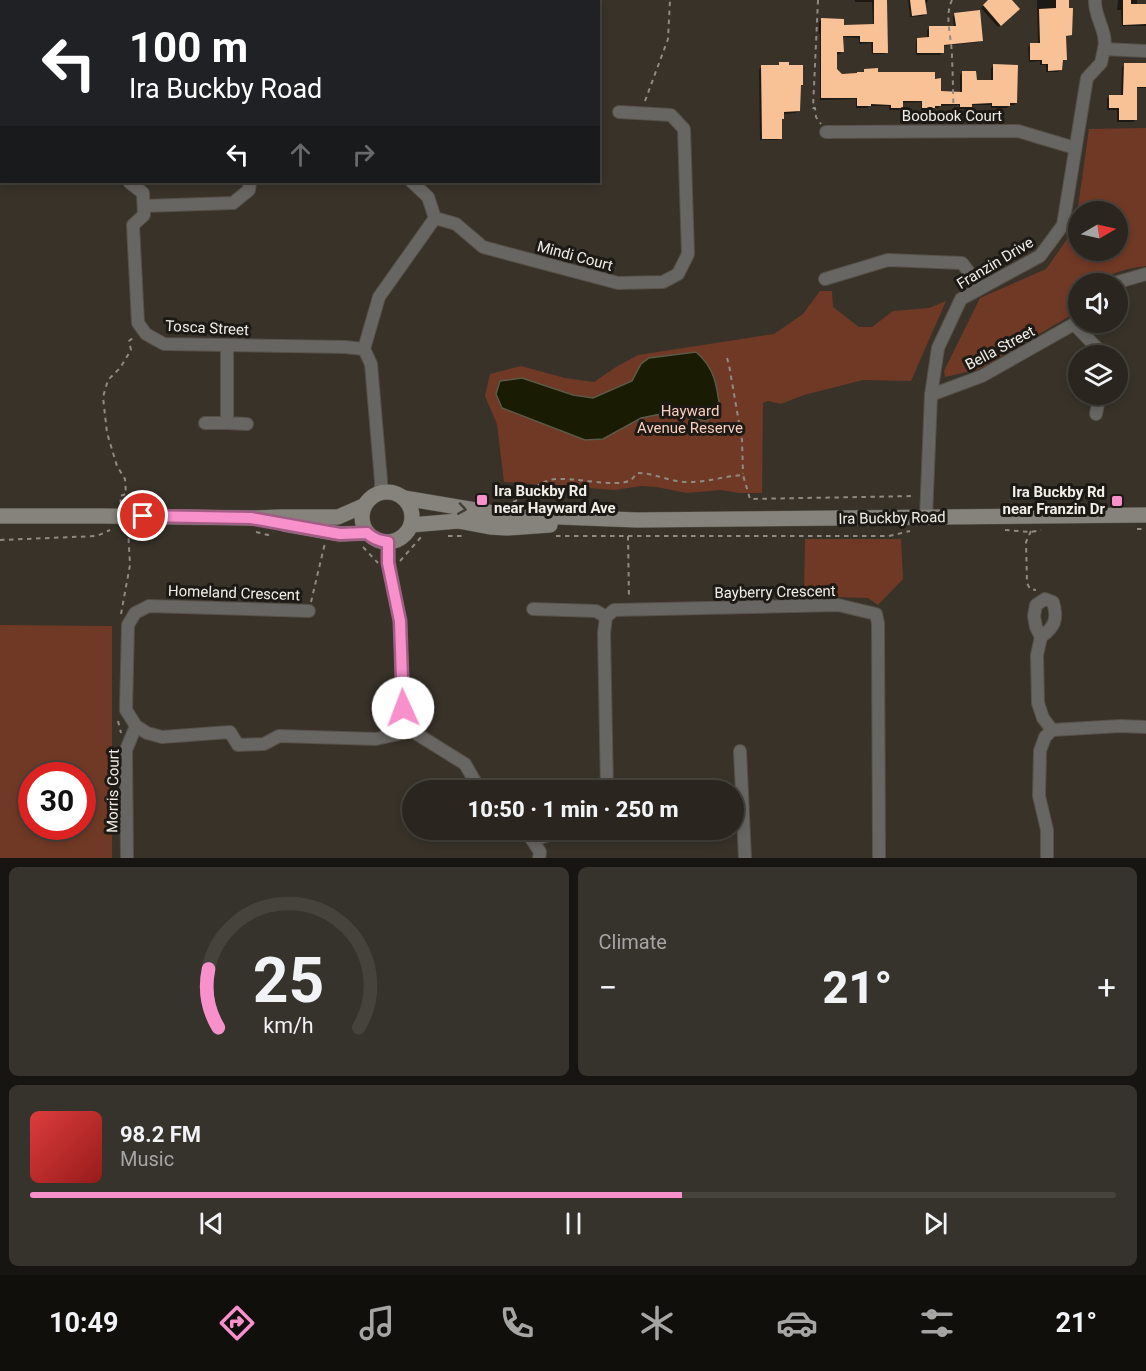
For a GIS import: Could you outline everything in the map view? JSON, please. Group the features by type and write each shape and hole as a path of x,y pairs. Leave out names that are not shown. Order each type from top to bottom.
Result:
{"street":[{"path":"1095,0 1095,9 1106,40 1104,49 1146,51"},
{"name":"Franzin Drive","path":"926,517 931,396 938,348 961,299 1040,256 1063,225 1087,78 1101,63 1104,49"},
{"name":"Mindi Court","path":"435,218 456,224 483,247 618,283 663,282 678,274 688,254 684,129 670,115 619,112"},
{"name":"Boobook Court","path":"826,132 1018,132 1075,148"},
{"path":"130,183 143,193 144,206 233,203 249,190 250,183"},
{"path":"381,492 371,364 364,349 379,297 435,218 428,197 413,183"},
{"name":"Tosca Street","path":"144,206 144,215 133,225 138,323 146,334 164,344 345,346 364,349"},
{"path":"825,279 888,260 962,263 981,288"},
{"path":"1128,279 1146,274"},
{"name":"Bella Street","path":"931,396 982,376 1068,327"},
{"path":"1084,333 1094,345"},
{"path":"226,423 227,345"},
{"path":"1096,414 1098,405"},
{"path":"205,423 247,424"},
{"path":"0,516 124,524 251,524 373,538 380,542 396,541 416,530 409,504 397,493 389,491 373,495 363,506 338,518 279,517 251,524"},
{"name":"Ira Buckby Road","path":"404,498 505,515 637,520 1146,515"},
{"path":"362,538 363,506"},
{"name":"Ira Buckby Road","path":"416,530 458,521 507,528 637,520"},
{"path":"388,542 388,563 400,621 403,708 412,731 465,764 474,780"},
{"path":"1041,637 1051,630 1055,620 1053,602 1045,600 1036,605 1034,616 1041,637 1036,674 1038,703 1043,718 1052,729"},
{"name":"Bayberry Crescent","path":"606,617 614,610 838,605 876,614 878,623 879,858"},
{"name":"Homeland Crescent","path":"136,726 126,710 128,625 135,613 149,606 309,611"},
{"path":"533,609 596,611 606,617 604,633 607,780"},
{"path":"136,726 147,733 162,737 230,732 238,745 264,744 279,736 376,739 412,731"},
{"name":"Morris Court","path":"128,858 126,750 136,726"},
{"path":"1047,858 1047,830 1039,796 1040,751 1045,737 1052,729 1146,727"},
{"path":"740,751 745,858"},
{"path":"532,840 540,852 539,858"}],"path":[{"path":"642,114 668,39 670,0"},
{"path":"818,0 813,108 826,132"},
{"path":"952,0 950,28 954,131"},
{"path":"0,540 97,536 124,524 120,496 126,494 125,479 117,466 107,433 103,397 108,380 120,368 131,350 129,341 134,337"},
{"path":"727,358 738,410 743,475 750,499 927,495"},
{"path":"510,503 550,480 618,483 630,481 637,473 649,473 665,479 686,482 743,475"},
{"path":"1030,516 1031,532 1026,542 1027,583 1030,589 1042,591 1045,600"},
{"path":"629,610 628,536 637,520"},
{"path":"251,524 259,533 268,535 276,530"},
{"path":"1137,529 1146,529"},
{"path":"362,538 363,547 380,565 401,561 416,530"},
{"path":"997,530 1031,532 1041,530"},
{"path":"548,536 889,536 910,531"},
{"path":"445,536 468,536"},
{"path":"309,611 327,537"}],"green space":[{"path":"1146,128 1146,266 1114,273 1068,273 1068,317 980,369 945,377 944,371 980,298 1046,269 1068,238 1068,261 1128,261 1128,201 1079,201 1089,129"},
{"name":"Hayward Avenue Reserve","path":"820,291 832,291 833,307 859,327 872,327 893,311 929,308 946,301 911,381 863,380 804,395 781,404 768,401 763,403 762,493 721,490 687,493 641,486 615,490 504,482 497,424 485,396 490,374 521,366 565,378 594,382 638,355 774,334 803,314"},
{"path":"805,539 901,539 903,579 878,605 868,598 804,596"},
{"path":"0,625 112,626 112,858 0,858"}],"shaded area":[{"path":"696,352 711,371 719,401 720,410 706,421 666,413 641,418 603,439 585,440 502,408 496,394 500,381 522,378 573,395 593,398 632,381 641,364 649,358"}],"building":[{"path":"874,0 887,0 888,53 873,53 873,42 860,42 860,36 843,36 844,52 837,52 837,69 842,74 878,68 878,72 935,72 935,79 941,78 941,91 962,92 962,71 976,71 977,80 993,80 993,64 1018,65 1017,103 1010,103 1010,106 992,106 992,103 972,104 972,107 960,107 960,104 941,104 935,108 922,108 922,101 903,101 903,108 891,108 891,105 857,106 857,98 821,98 821,18 844,19 844,25 874,24"},
{"path":"910,0 925,0 927,14 912,16"},
{"path":"988,0 1012,0 1020,9 1001,26 983,5"},
{"path":"1056,0 1069,0 1069,8 1073,8 1072,35 1066,36 1067,60 1063,60 1062,70 1048,71 1048,64 1042,64 1042,60 1030,60 1030,43 1040,43 1039,9 1056,8"},
{"path":"1123,0 1131,0 1131,4 1146,4 1146,24 1123,25"},
{"path":"980,10 983,41 944,45 944,53 917,53 917,38 929,37 929,26 956,26 954,13"},
{"path":"779,62 803,65 800,111 784,112 782,139 762,139 761,65 779,65"},
{"path":"1124,63 1146,63 1146,87 1137,87 1137,120 1119,120 1119,108 1109,108 1109,95 1123,95"}],"place":[{"name":"Ira Buckby Rd near Hayward Ave","path":"482,500"},
{"name":"Ira Buckby Rd near Franzin Dr","path":"1117,501"}],"route":[{"path":"143,516 251,518 340,534 367,533 380,542 388,542 388,563 400,621 403,708"}]}
